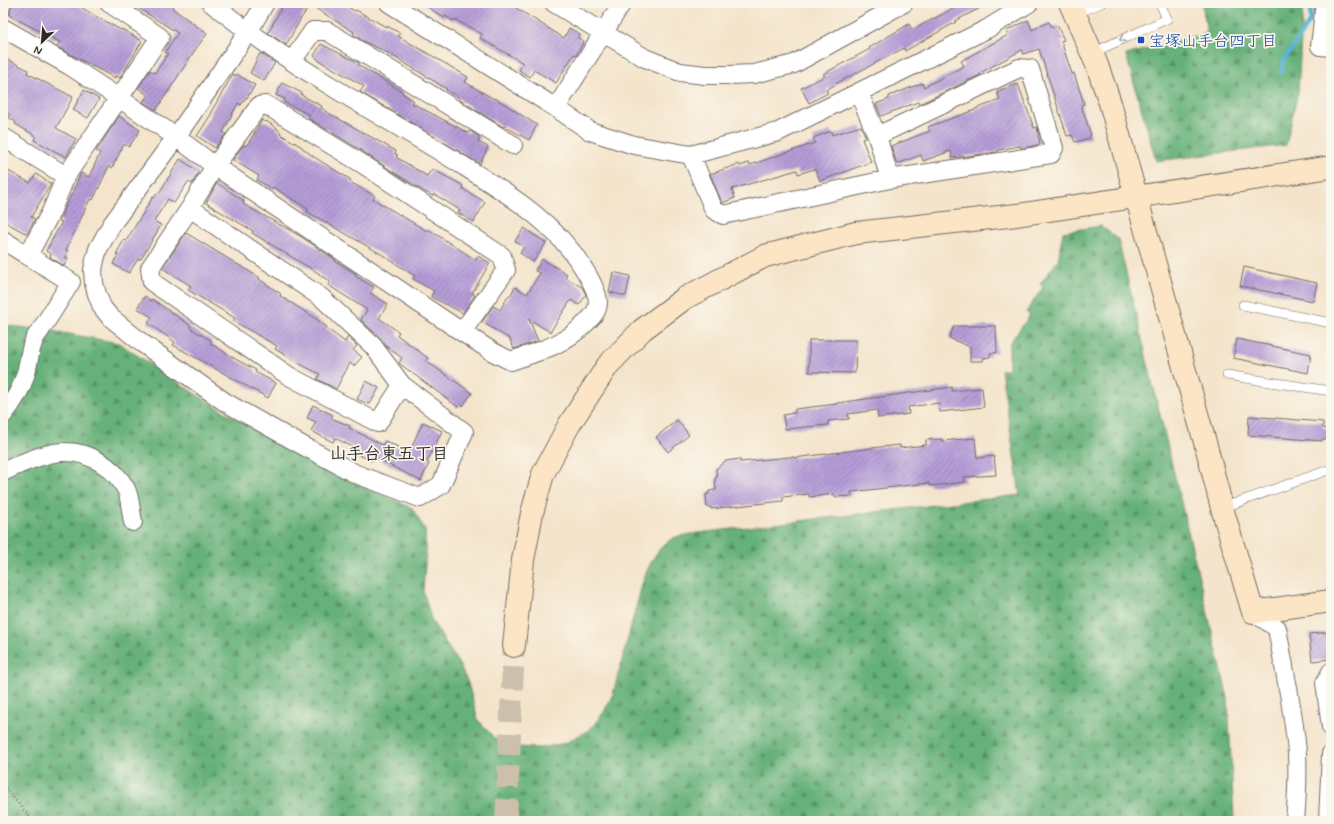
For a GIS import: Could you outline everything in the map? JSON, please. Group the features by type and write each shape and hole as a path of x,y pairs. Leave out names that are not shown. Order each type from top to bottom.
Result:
{"street":[{"path":"25,254 34,246 51,212 66,176 160,37 110,3"},
{"path":"3,28 70,66 119,98 215,166 462,332 493,352 511,361 560,343 576,333 595,314 598,302 592,282 580,262 546,222 506,193 325,83 248,32 211,3"},
{"path":"190,208 322,298 372,346 402,385 464,432 441,485 420,498 356,474 298,444 225,402 142,343 110,317 102,308 94,283 93,270 98,249 112,224 176,137 248,32 265,3"},
{"path":"389,3 590,131 634,145 691,155 778,132 988,29 1029,3"},
{"path":"554,3 645,58 680,72 705,75 754,74 794,64 904,3"},
{"path":"556,108 622,3"},
{"path":"1325,3 1320,46 1331,47"},
{"path":"1073,9 1092,53 1110,103 1208,452 1222,508 1253,612 1277,628 1293,717 1297,754 1297,800 1295,821"},
{"path":"292,61 314,30 327,31 513,146"},
{"path":"691,155 714,210 723,215 890,179 1051,154 1054,148 1030,69 1019,68 877,136"},
{"path":"859,93 877,136 890,179"},
{"path":"402,385 378,423 289,376 152,282 150,268 190,208 215,166 259,106 266,105 361,163 502,256 506,270 462,332"},
{"path":"3,137 66,176"},
{"path":"514,646 523,560 532,513 543,474 569,424 608,366 642,330 685,298 765,256 856,233 1017,215 1331,166"},
{"path":"3,240 70,282 40,331 35,336 25,378 17,395 3,415"},
{"path":"3,472 14,466 46,455 64,452 92,458 108,466 127,490 133,522"},
{"path":"1253,612 1331,601"},
{"path":"1331,672 1325,683 1331,727"},
{"path":"1328,821 1331,754"}],"lane":[{"path":"1073,9 1101,3"},
{"path":"1092,53 1167,19 1160,3"},
{"path":"1243,305 1331,323"},
{"path":"1227,374 1331,391"},
{"path":"1222,508 1331,470"}],"path":[{"path":"3,785 33,821"}],"green space":[{"path":"1202,3 1303,3 1298,93 1286,145 1156,161 1126,55 1207,33"},
{"path":"1101,226 1118,239 1228,698 1234,821 3,821 3,325 52,331 119,343 183,386 248,426 330,471 412,508 425,530 426,553 423,591 432,621 460,666 468,683 478,720 494,738 516,747 540,748 566,743 590,729 604,712 613,694 643,581 655,556 670,540 679,536 698,533 1020,495 1001,370 1009,369 1009,344 1030,315 1026,312 1043,287 1040,284 1058,260 1063,232"}],"building":[{"path":"13,3 74,3 142,41 120,78 116,75 115,78 57,47 60,42 9,15"},
{"path":"130,3 175,3 172,8 207,34 156,110 143,102 148,95 138,88 150,70 155,73 168,54 165,52 178,33"},
{"path":"284,3 340,3 355,11 356,10 400,33 398,36 468,77 465,82 494,99 495,98 537,125 529,140 504,126 503,127 460,100 461,99 446,90 447,89 388,53 363,41 353,34 354,32 310,5 286,45 268,33"},
{"path":"422,3 518,3 516,8 564,38 569,28 580,34 578,38 584,41 556,83 534,70 530,77 519,70 523,63 480,38 482,34 454,19 453,21 445,16 444,18"},
{"path":"964,3 990,3 955,21 956,22 905,51 904,48 843,80 826,90 828,93 809,103 801,88 825,76 823,74 870,49 869,48 909,24 912,30"},
{"path":"1028,20 1032,30 1049,22 1052,28 1057,25 1064,40 1061,41 1072,74 1074,73 1084,104 1081,105 1091,135 1090,138 1075,142 1072,135 1067,136 1039,49 1023,54 1022,50 980,73 980,75 919,104 918,102 881,116 876,104 889,99 889,96 922,83 924,87 964,66 961,61 1008,35 1006,31"},
{"path":"321,44 359,63 358,65 403,92 402,93 414,101 412,103 468,133 470,131 480,137 478,142 488,147 480,164 360,92 364,86 318,60 314,56"},
{"path":"260,53 275,63 264,81 250,73"},
{"path":"3,57 28,70 27,73 73,97 56,128 76,139 66,157 34,140 36,136 15,124 16,122 8,117 10,114 3,110"},
{"path":"233,74 235,76 236,74 255,85 241,105 238,103 223,132 226,134 215,148 197,136 212,113 211,112"},
{"path":"282,83 302,93 301,95 322,106 321,107 325,111 396,151 395,154 398,155 396,157 427,176 432,169 462,185 463,189 485,202 474,222 458,213 460,210 434,194 433,196 425,192 308,118 310,115 284,102 285,99 276,95"},
{"path":"1018,84 1034,128 1037,127 1040,144 1024,148 1021,148 1020,146 998,150 998,152 952,158 951,151 923,161 921,155 897,164 891,146 930,131 928,127 1000,100 997,91"},
{"path":"84,90 99,99 88,118 73,110"},
{"path":"119,116 140,130 129,147 124,144 112,168 109,166 93,200 90,199 66,250 68,251 65,257 68,258 64,266 50,257 51,254 46,251 62,222 59,221 81,173 89,177 100,153 96,151"},
{"path":"262,120 277,128 281,132 280,134 351,180 350,182 375,196 373,199 427,231 428,229 476,260 478,256 490,263 472,293 475,295 463,313 431,297 434,291 413,279 415,276 381,254 313,215 307,211 308,209 273,187 272,189 257,180 259,176 233,160 243,145 245,146 248,144"},
{"path":"861,126 866,138 862,139 871,162 820,181 815,169 798,174 797,170 732,189 735,198 722,203 710,174 739,164 740,166 749,163 750,165 815,143 813,138 831,131 832,135"},
{"path":"180,159 199,172 192,184 188,182 174,203 168,199 154,221 161,225 141,259 138,259 129,273 113,264 118,255 116,254 124,240 126,241 153,197 154,198 158,192 159,193"},
{"path":"3,168 30,183 36,174 51,184 31,217 35,219 27,234 3,221"},
{"path":"217,183 244,201 243,204 300,236 356,274 355,276 374,287 370,293 388,304 379,318 399,332 397,335 428,358 426,361 472,393 463,406 461,404 458,407 399,363 402,358 387,347 380,338 361,320 367,310 328,285 330,281 319,275 320,274 206,203"},
{"path":"524,228 546,243 533,262 520,253 524,247 515,241"},
{"path":"186,233 260,278 259,279 281,294 280,296 312,316 345,342 348,337 357,346 353,350 362,357 354,366 350,363 336,389 317,379 320,374 275,349 277,346 233,321 235,318 188,290 191,286 162,268"},
{"path":"542,259 567,274 565,277 583,288 586,295 579,305 571,300 550,332 529,319 538,341 514,349 510,339 482,322 493,306 500,310 515,287 527,294 540,273 535,271"},
{"path":"1244,267 1317,283 1313,301 1240,286"},
{"path":"613,272 630,276 626,296 609,292"},
{"path":"145,296 151,301 152,299 191,326 190,328 212,341 210,343 256,370 255,372 276,383 268,398 173,345 175,342 148,323 152,317 137,308"},
{"path":"954,326 996,326 997,353 990,353 990,357 983,358 983,361 970,361 970,347 949,338"},
{"path":"1237,339 1311,354 1308,373 1233,358"},
{"path":"809,340 856,340 855,373 809,372"},
{"path":"366,381 379,388 370,404 357,399"},
{"path":"952,387 952,391 982,388 984,407 940,412 939,403 908,407 909,414 878,418 877,410 848,414 849,419 828,421 828,425 785,429 783,415 795,413 795,409"},
{"path":"313,405 333,415 331,418 350,426 349,428 383,445 385,441 409,452 423,422 442,431 427,462 429,463 421,481 374,457 372,461 357,454 359,450 335,438 333,442 311,431 316,422 307,418"},
{"path":"1249,416 1323,422 1323,428 1331,429 1331,440 1322,439 1322,441 1248,435"},
{"path":"677,420 689,435 668,452 656,437"},
{"path":"975,438 977,458 994,456 996,475 964,477 965,482 930,486 929,483 851,492 852,496 835,497 835,494 809,497 809,494 783,497 783,501 711,509 711,507 707,507 706,494 709,494 709,491 716,490 716,469 725,461 740,459 740,462 789,457 794,458 900,445 900,448 926,445 926,440 942,439 942,441"},
{"path":"1331,632 1331,659 1312,661 1309,634"}],"waterway":[{"path":"1281,73 1284,60 1310,21 1311,3"}],"tunnel":[{"path":"506,821 514,646"}],"place":[{"name":"宝塚山手台四丁目","path":"1141,40"}],"district":[{"name":"山手台東五丁目","path":"389,453"}]}
